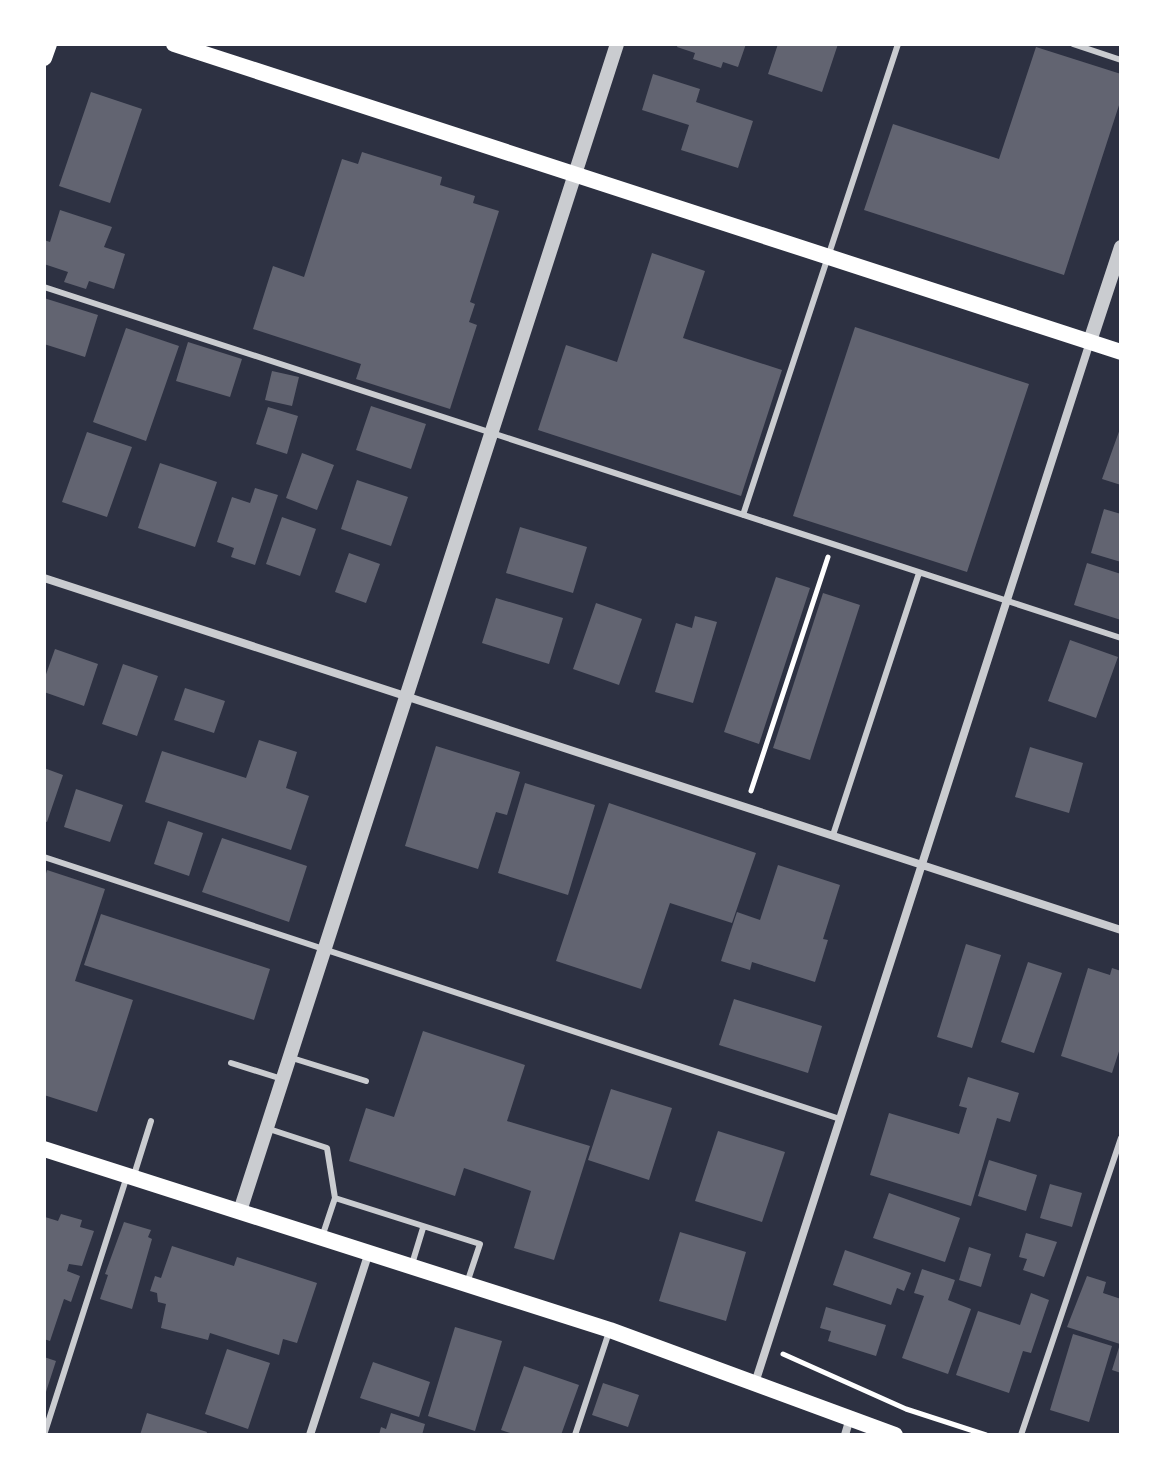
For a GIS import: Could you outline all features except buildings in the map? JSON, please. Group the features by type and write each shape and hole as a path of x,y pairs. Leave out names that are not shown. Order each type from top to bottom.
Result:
{"main road":[{"path":"44,58 49,44"},
{"path":"174,44 1121,352"},
{"path":"44,1149 412,1264 610,1330 895,1435"}],"street":[{"path":"240,1211 322,949 617,44"},
{"path":"755,1383 1121,247"},
{"path":"44,578 1121,930"},
{"path":"310,1435 369,1251"},
{"path":"845,1435 851,1417"}],"lane":[{"path":"743,515 898,44"},
{"path":"1073,44 1121,60"},
{"path":"44,287 1121,638"},
{"path":"833,835 919,573"},
{"path":"44,857 840,1119"},
{"path":"288,1057 366,1081"},
{"path":"231,1063 282,1079"},
{"path":"44,1435 151,1121"},
{"path":"266,1128 327,1148 335,1198 322,1237"},
{"path":"1021,1435 1121,1138"},
{"path":"335,1198 480,1244 467,1284"},
{"path":"412,1264 423,1228"},
{"path":"575,1435 610,1330"}],"path":[{"path":"746,807 832,544"},
{"path":"766,1348 906,1409 986,1435"}]}
